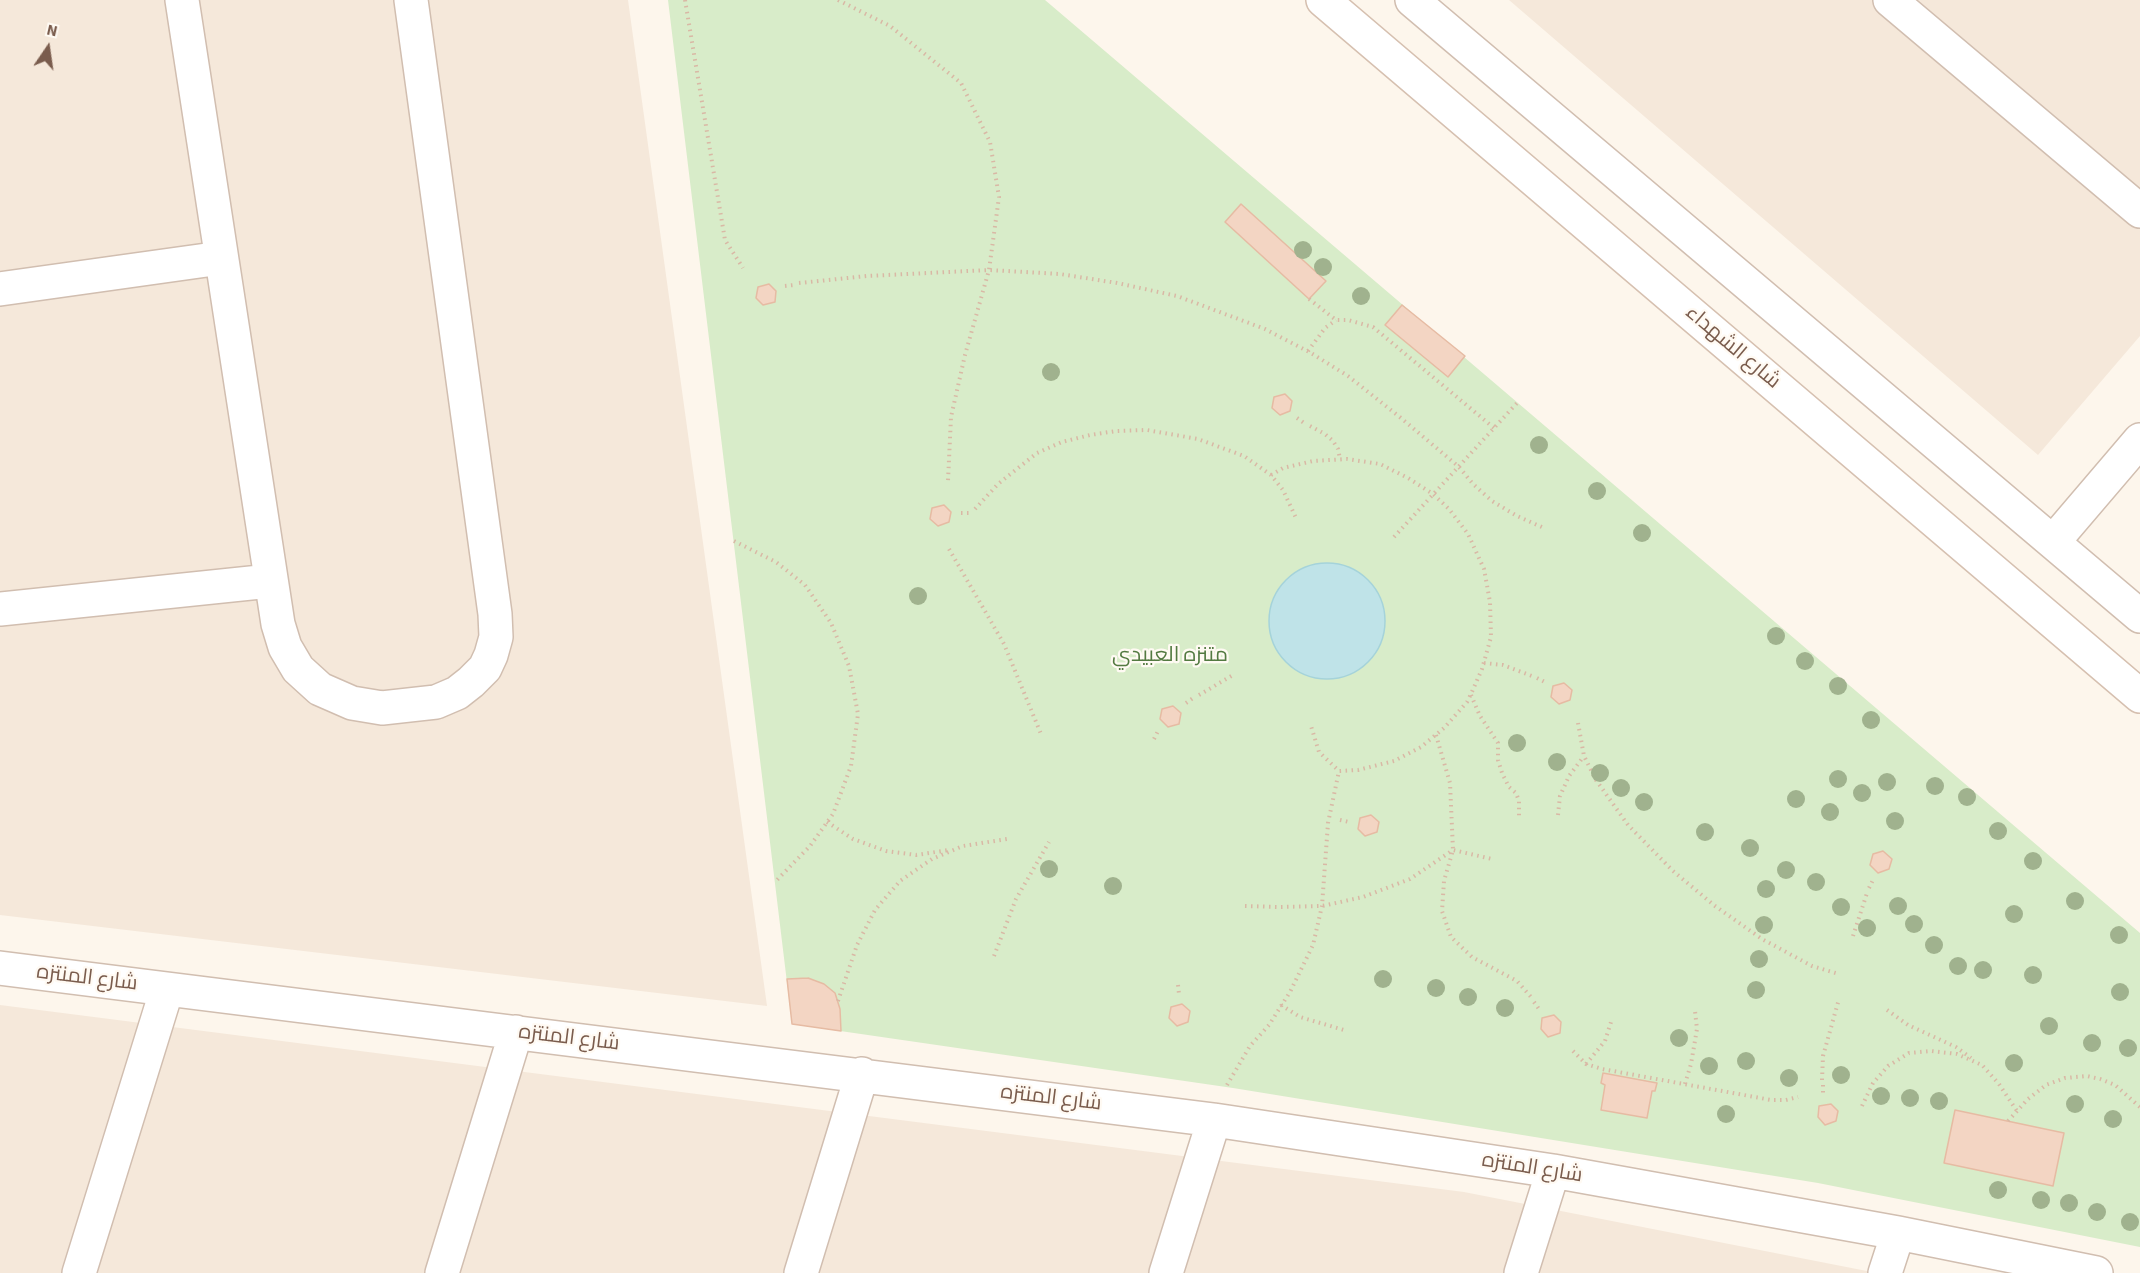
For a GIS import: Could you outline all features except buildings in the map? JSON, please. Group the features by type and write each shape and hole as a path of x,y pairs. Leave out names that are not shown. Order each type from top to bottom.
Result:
{"street":[{"path":"182,0 278,624 285,647 298,669 320,689 352,703 382,708 436,702 457,693 485,668 491,656 495,637 495,614 411,0"},
{"name":"شارع الشهداء","path":"1323,0 2140,696"},
{"path":"1412,0 2140,616"},
{"path":"1890,0 2140,211"},
{"path":"0,289 221,258"},
{"path":"2053,542 2140,441"},
{"path":"0,609 270,581"},
{"name":"شارع المنتزه","path":"0,968 1214,1119 1553,1172 1898,1233 2096,1273"},
{"path":"79,1273 167,989"},
{"path":"442,1273 516,1032"},
{"path":"801,1273 862,1074"},
{"path":"1166,1273 1214,1119"},
{"path":"1521,1273 1553,1172"},
{"path":"1886,1273 1898,1233"}],"path":[{"path":"685,0 725,240 743,268"},
{"path":"838,0 890,26 961,83 990,142 999,196 989,270 965,355 951,417 948,481"},
{"path":"799,283 867,276 989,270 1060,274 1177,296 1265,329 1308,351 1348,376 1459,467 1492,501 1544,528"},
{"path":"785,286 794,285"},
{"path":"1309,299 1336,320"},
{"path":"1308,351 1325,328 1336,320 1348,320 1373,327 1494,428"},
{"path":"1394,537 1517,403"},
{"path":"1297,418 1304,423"},
{"path":"1310,426 1333,441 1340,459"},
{"path":"975,509 998,484 1036,453 1062,442 1090,435 1147,430 1198,439 1244,456 1271,475 1283,490 1296,518"},
{"path":"1271,475 1283,468 1313,461 1340,459 1380,464 1408,478 1433,494 1449,509 1468,534 1484,569 1490,602 1491,637 1484,663 1471,694 1467,702 1436,735 1421,747 1394,761 1358,770 1339,771 1319,752 1311,726"},
{"path":"961,513 970,513"},
{"path":"734,541 776,562 805,585 831,623 849,666 858,714 851,766 833,814 810,846 775,882"},
{"path":"949,549 1004,644 1041,734"},
{"path":"1484,663 1503,665 1545,682"},
{"path":"1199,695 1233,675"},
{"path":"1471,694 1480,716 1498,743 1498,760 1502,772 1519,801 1519,819"},
{"path":"1186,703 1194,698"},
{"path":"1578,723 1584,756 1596,780 1628,825 1673,871 1715,906 1762,939 1812,966 1839,974"},
{"path":"1154,739 1158,731"},
{"path":"1436,735 1450,783 1452,850 1444,880 1442,911 1451,937 1472,957 1518,981 1539,1009"},
{"path":"1558,815 1560,796 1569,776 1584,756"},
{"path":"1214,1119 1227,1087 1245,1055 1269,1025 1313,945 1322,906 1324,856 1335,819 1334,788 1339,771"},
{"path":"1335,819 1349,822"},
{"path":"827,822 853,839 886,851 916,855 1007,839"},
{"path":"994,956 1016,898 1048,842"},
{"path":"838,1001 857,945 875,910 900,881 932,859 956,849"},
{"path":"1245,906 1322,906 1363,897 1410,879 1452,850 1492,859"},
{"path":"1869,888 1873,880"},
{"path":"1853,936 1867,893"},
{"path":"1178,985 1179,994"},
{"path":"1823,1094 1824,1056 1839,999"},
{"path":"1281,1005 1300,1017 1344,1030"},
{"path":"1887,1010 1908,1025 1956,1047 1982,1065 1999,1084 2017,1111"},
{"path":"1685,1084 1697,1029 1695,1011"},
{"path":"1586,1064 1605,1041 1611,1022"},
{"path":"1574,1051 1586,1064 1602,1069 1771,1100 1798,1097"},
{"path":"1862,1106 1873,1083 1888,1066 1909,1053 1931,1051 1957,1054 1982,1065"},
{"path":"2008,1121 2046,1085 2064,1078 2087,1076 2100,1079 2115,1085 2140,1107"}],"shaded area":[{"path":"0,0 628,0 767,1006 0,915"},
{"path":"1509,0 2140,0 2140,336 2038,455"},
{"path":"0,1005 1464,1192 1877,1273 0,1273"}],"green space":[{"name":"متنزه العبيدي","path":"668,0 1045,0 2140,933 2140,1247 1818,1183 1233,1088 792,1024"}],"water":[{"path":"1327,563 1349,567 1368,580 1381,599 1385,621 1381,643 1368,662 1349,675 1327,679 1305,675 1286,662 1273,643 1269,621 1273,599 1286,580 1305,567"}]}
